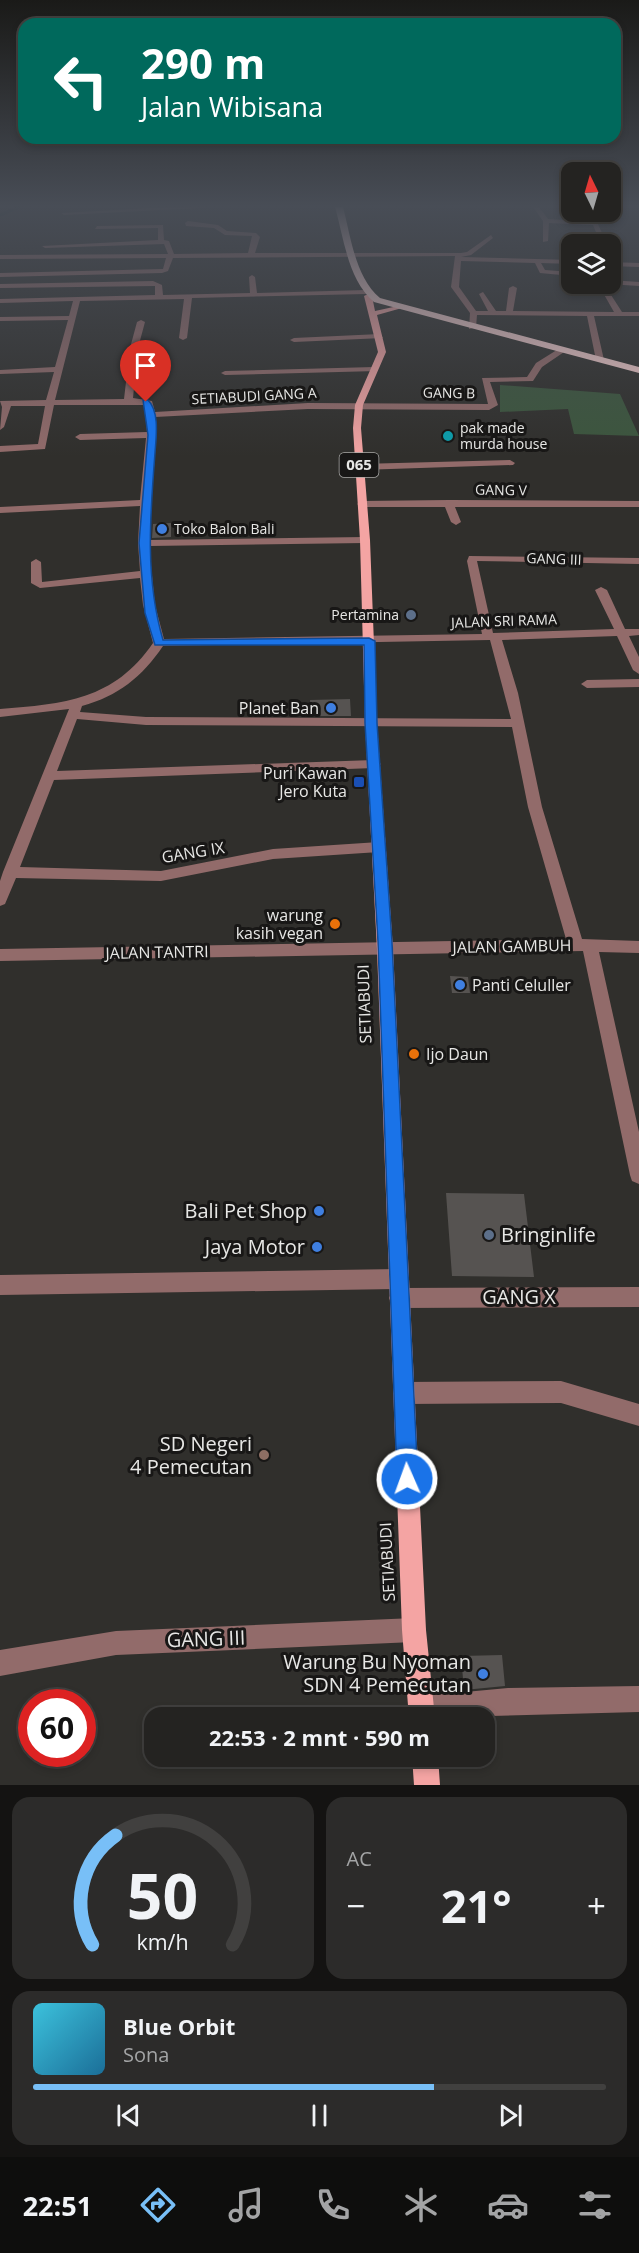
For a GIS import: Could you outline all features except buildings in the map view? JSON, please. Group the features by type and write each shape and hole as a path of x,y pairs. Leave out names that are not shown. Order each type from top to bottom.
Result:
{"highway":[{"path":"366,290 367,294 398,308 639,370"}],"main road":[{"name":"SETIABUDI","path":"367,294 380,336 381,352 359,405 357,428 365,540 371,723 385,949 414,1630 421,1707"},
{"path":"373,314 398,308"},
{"path":"426,1767 427,1785"}],"street":[{"path":"159,290 159,298"},
{"path":"253,290 254,296"},
{"path":"457,290 474,313 472,327"},
{"path":"509,313 513,290"},
{"path":"0,301 367,294"},
{"path":"483,294 493,313"},
{"path":"607,294 619,314"},
{"path":"183,338 188,298"},
{"path":"0,449 42,447 58,369 77,300"},
{"path":"474,313 639,314"},
{"path":"590,313 600,360"},
{"path":"0,320 71,318"},
{"path":"128,401 134,348 141,322"},
{"path":"294,340 380,336"},
{"name":"GANG B","path":"359,405 489,407 494,405 485,380 530,379 539,364 562,350"},
{"path":"0,372 58,369"},
{"path":"225,373 374,369"},
{"path":"0,427 4,404 128,401 148,404 153,435 143,543 150,613 159,643 150,660 136,674 75,710 47,776 0,900"},
{"name":"SETIABUDI GANG A","path":"150,415 359,405"},
{"path":"80,437 153,435"},
{"path":"360,467 510,463"},
{"path":"0,510 146,503"},
{"path":"450,503 456,522"},
{"name":"GANG V","path":"362,504 639,504"},
{"path":"143,543 365,540"},
{"name":"GANG III","path":"491,636 472,561 477,557 639,561"},
{"path":"36,562 36,583 40,585 146,574"},
{"path":"601,590 639,670"},
{"name":"JALAN SRI RAMA","path":"159,643 369,641 639,632"},
{"path":"491,636 512,693 535,807 583,945 639,1175"},
{"path":"586,684 639,683"},
{"path":"0,713 75,710 146,721 518,723"},
{"path":"47,776 374,764"},
{"name":"GANG IX","path":"10,872 161,876 273,854 379,847"},
{"name":"JALAN GAMBUH","path":"385,949 583,945 639,947"},
{"name":"JALAN TANTRI","path":"0,955 385,949"},
{"name":"GANG X","path":"0,1285 399,1289 639,1297"},
{"path":"404,1393 561,1392 639,1415"},
{"name":"GANG III","path":"0,1663 116,1642 414,1630"},
{"path":"464,1707 507,1701 639,1699"}],"green space":[{"path":"500,385 620,394 639,436 574,434 568,409 500,412"}],"place":[{"name":"pak made murda house","path":"448,436"},
{"name":"Toko Balon Bali","path":"162,529"},
{"name":"Pertamina","path":"411,615"},
{"name":"Planet Ban","path":"331,708"},
{"name":"Puri Kawan Jero Kuta","path":"359,782"},
{"name":"warung kasih vegan","path":"335,924"},
{"name":"Panti Celuller","path":"460,985"},
{"name":"Ijo Daun","path":"414,1054"},
{"name":"Bali Pet Shop","path":"319,1211"},
{"name":"Bringinlife","path":"489,1235"},
{"name":"Jaya Motor","path":"317,1247"},
{"name":"SD Negeri 4 Pemecutan","path":"264,1455"},
{"name":"Warung Bu Nyoman SDN 4 Pemecutan","path":"483,1674"}],"route":[{"path":"146,402 149,406 153,435 146,486 143,543 150,613 159,643 369,641 371,723 385,942 407,1479"}]}
